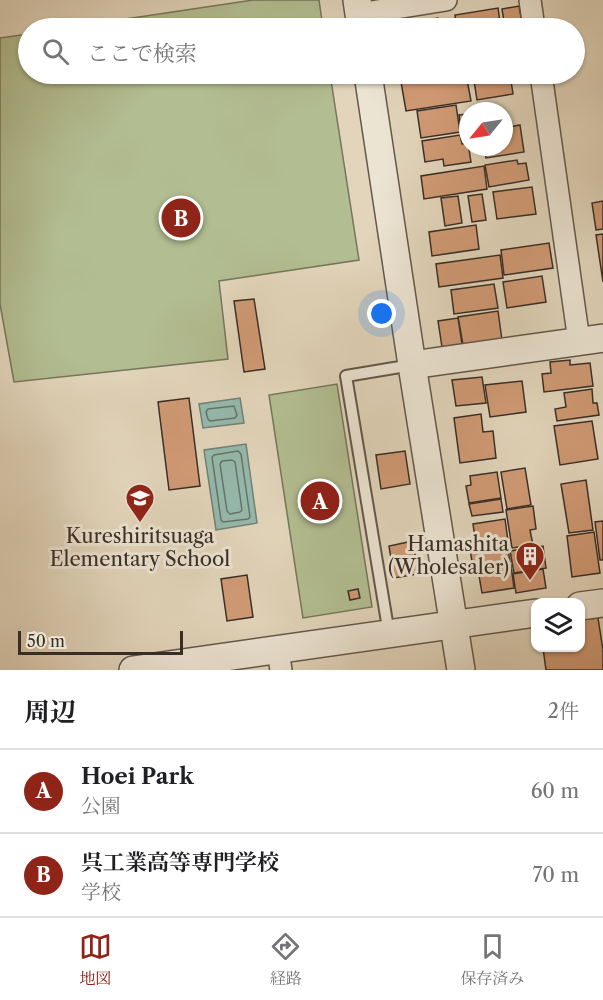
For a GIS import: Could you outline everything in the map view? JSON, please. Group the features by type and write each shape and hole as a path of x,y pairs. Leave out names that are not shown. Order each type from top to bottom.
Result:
{"street":[{"path":"359,14 446,0"},
{"path":"530,0 533,18"},
{"path":"370,84 460,670"},
{"path":"412,365 591,340 543,84"},
{"path":"585,605 603,603"},
{"path":"133,670 280,660 389,635 531,614"}],"lane":[{"path":"389,635 346,376 412,365"}],"green space":[{"path":"253,0 319,0 322,18 132,18"},
{"path":"18,35 18,84 332,84 359,260 219,281 228,359 14,382 0,304 0,38"},
{"path":"337,384 372,607 303,618 269,395"}],"water":[{"path":"240,398 244,423 203,428 199,404"},
{"path":"246,444 257,523 216,530 204,450"}],"building":[{"path":"519,6 521,18 503,18 502,9"},
{"path":"498,8 500,18 455,18 455,15"},
{"path":"401,84 468,84 471,101 406,111"},
{"path":"475,84 512,84 513,94 477,100"},
{"path":"456,105 459,132 421,138 417,111"},
{"path":"520,125 524,152 513,154 513,126"},
{"path":"459,135 459,156 470,156 471,162 444,166 443,159 425,162 422,141"},
{"path":"517,160 518,164 526,163 529,180 489,187 485,165"},
{"path":"484,166 487,189 424,199 421,176"},
{"path":"532,187 536,214 497,219 493,192"},
{"path":"482,194 486,220 472,222 468,196"},
{"path":"458,196 462,223 445,226 441,198"},
{"path":"603,201 603,229 596,230 592,203"},
{"path":"476,225 479,249 432,256 429,232"},
{"path":"603,234 603,282 596,235"},
{"path":"549,243 553,268 504,275 501,250"},
{"path":"500,255 503,278 439,287 436,264"},
{"path":"542,276 546,302 507,308 503,282"},
{"path":"494,284 498,308 454,314 451,290"},
{"path":"254,299 265,369 244,372 234,301"},
{"path":"498,311 502,340 463,345 458,317"},
{"path":"458,318 462,344 442,347 438,321"},
{"path":"570,360 570,365 590,363 593,386 544,392 542,374 551,373 550,362"},
{"path":"482,377 486,403 456,406 452,380"},
{"path":"522,381 526,412 490,417 485,385"},
{"path":"592,389 593,403 597,403 599,415 557,421 555,409 566,407 564,393"},
{"path":"189,398 200,486 169,490 158,402"},
{"path":"481,414 483,432 493,431 496,458 460,463 454,418"},
{"path":"592,421 598,459 560,465 554,426"},
{"path":"405,451 410,484 381,489 376,455"},
{"path":"525,468 531,505 507,509 501,472"},
{"path":"497,472 501,498 469,503 466,486 471,485 470,476"},
{"path":"586,480 593,530 569,533 561,484"},
{"path":"501,499 503,512 472,516 469,504"},
{"path":"533,506 536,529 530,530 533,545 512,548 506,510"},
{"path":"505,519 508,541 476,545 473,524"},
{"path":"603,521 603,560 600,560 595,522"},
{"path":"594,532 600,573 572,577 567,536"},
{"path":"413,541 418,574 394,578 389,546"},
{"path":"507,543 510,562 473,568 470,549"},
{"path":"543,546 546,568 514,573 510,551"},
{"path":"511,565 514,588 482,593 478,570"},
{"name":"Hamashita (Wholesaler)","path":"543,569 546,588 516,593 513,574"},
{"path":"247,575 253,617 227,621 221,579"},
{"path":"358,589 360,598 350,600 348,591"},
{"path":"598,618 603,650 603,670 546,670 544,652 585,652 585,619"}],"place":[{"name":"呉工業高等専門学校","path":"181,218"},
{"name":"Hoei Park","path":"320,501"},
{"name":"Kureshiritsuaga Elementary School","path":"140,524"},
{"name":"Hamashita (Wholesaler)","path":"530,582"}]}
